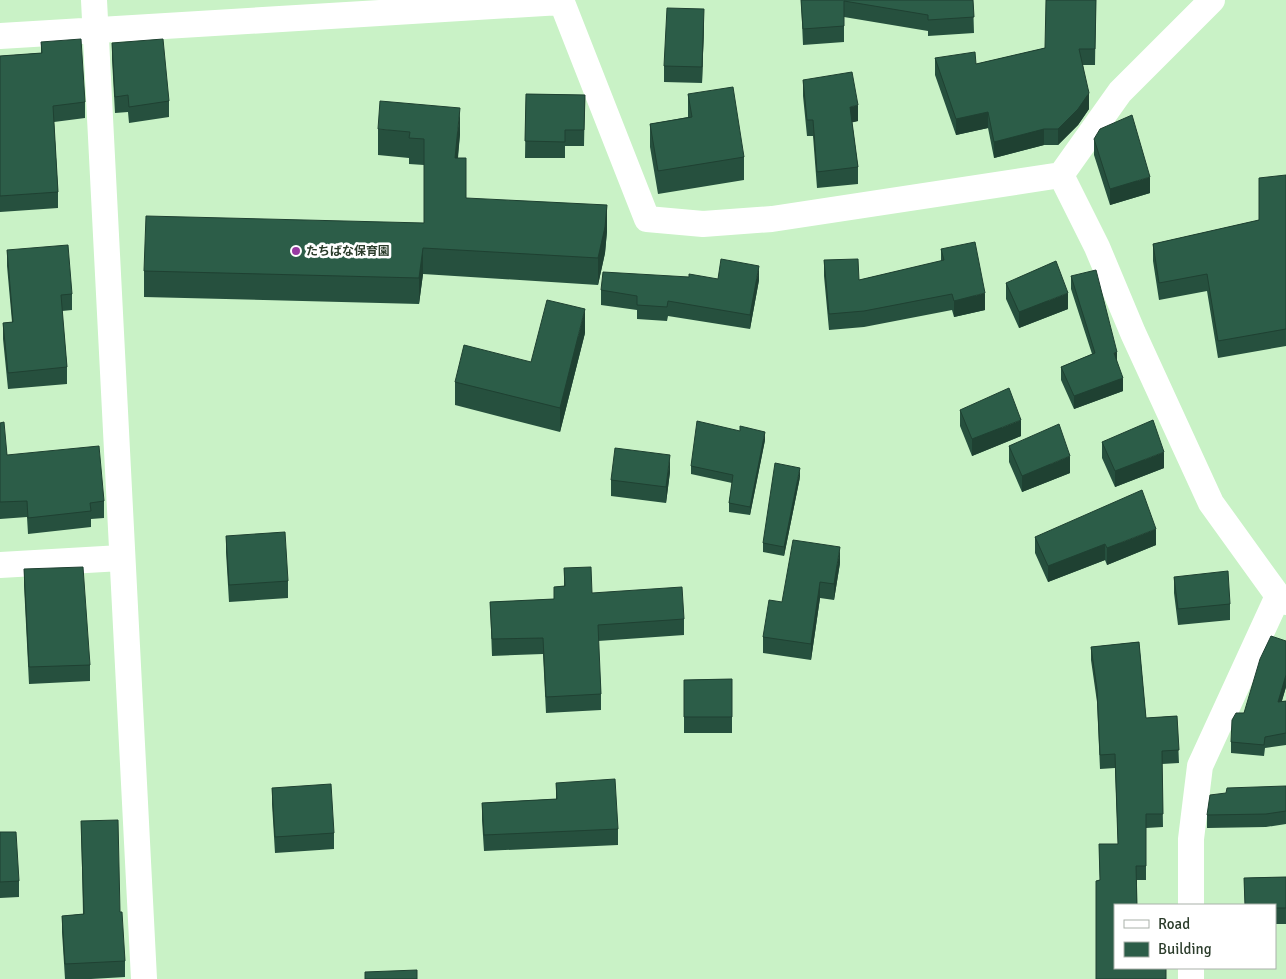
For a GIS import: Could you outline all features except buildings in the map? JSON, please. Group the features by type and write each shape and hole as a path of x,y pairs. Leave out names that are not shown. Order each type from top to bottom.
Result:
{"street":[{"path":"94,0 144,979"},
{"path":"0,36 561,1 647,219 703,224 772,219 850,209 1061,175 1120,92 1212,0"},
{"path":"1061,175 1097,247 1133,334 1211,503 1282,599 1200,766 1191,839 1191,904"},
{"path":"0,565 121,558"}],"place":[{"name":"たちばな保育園","path":"296,251"}]}
